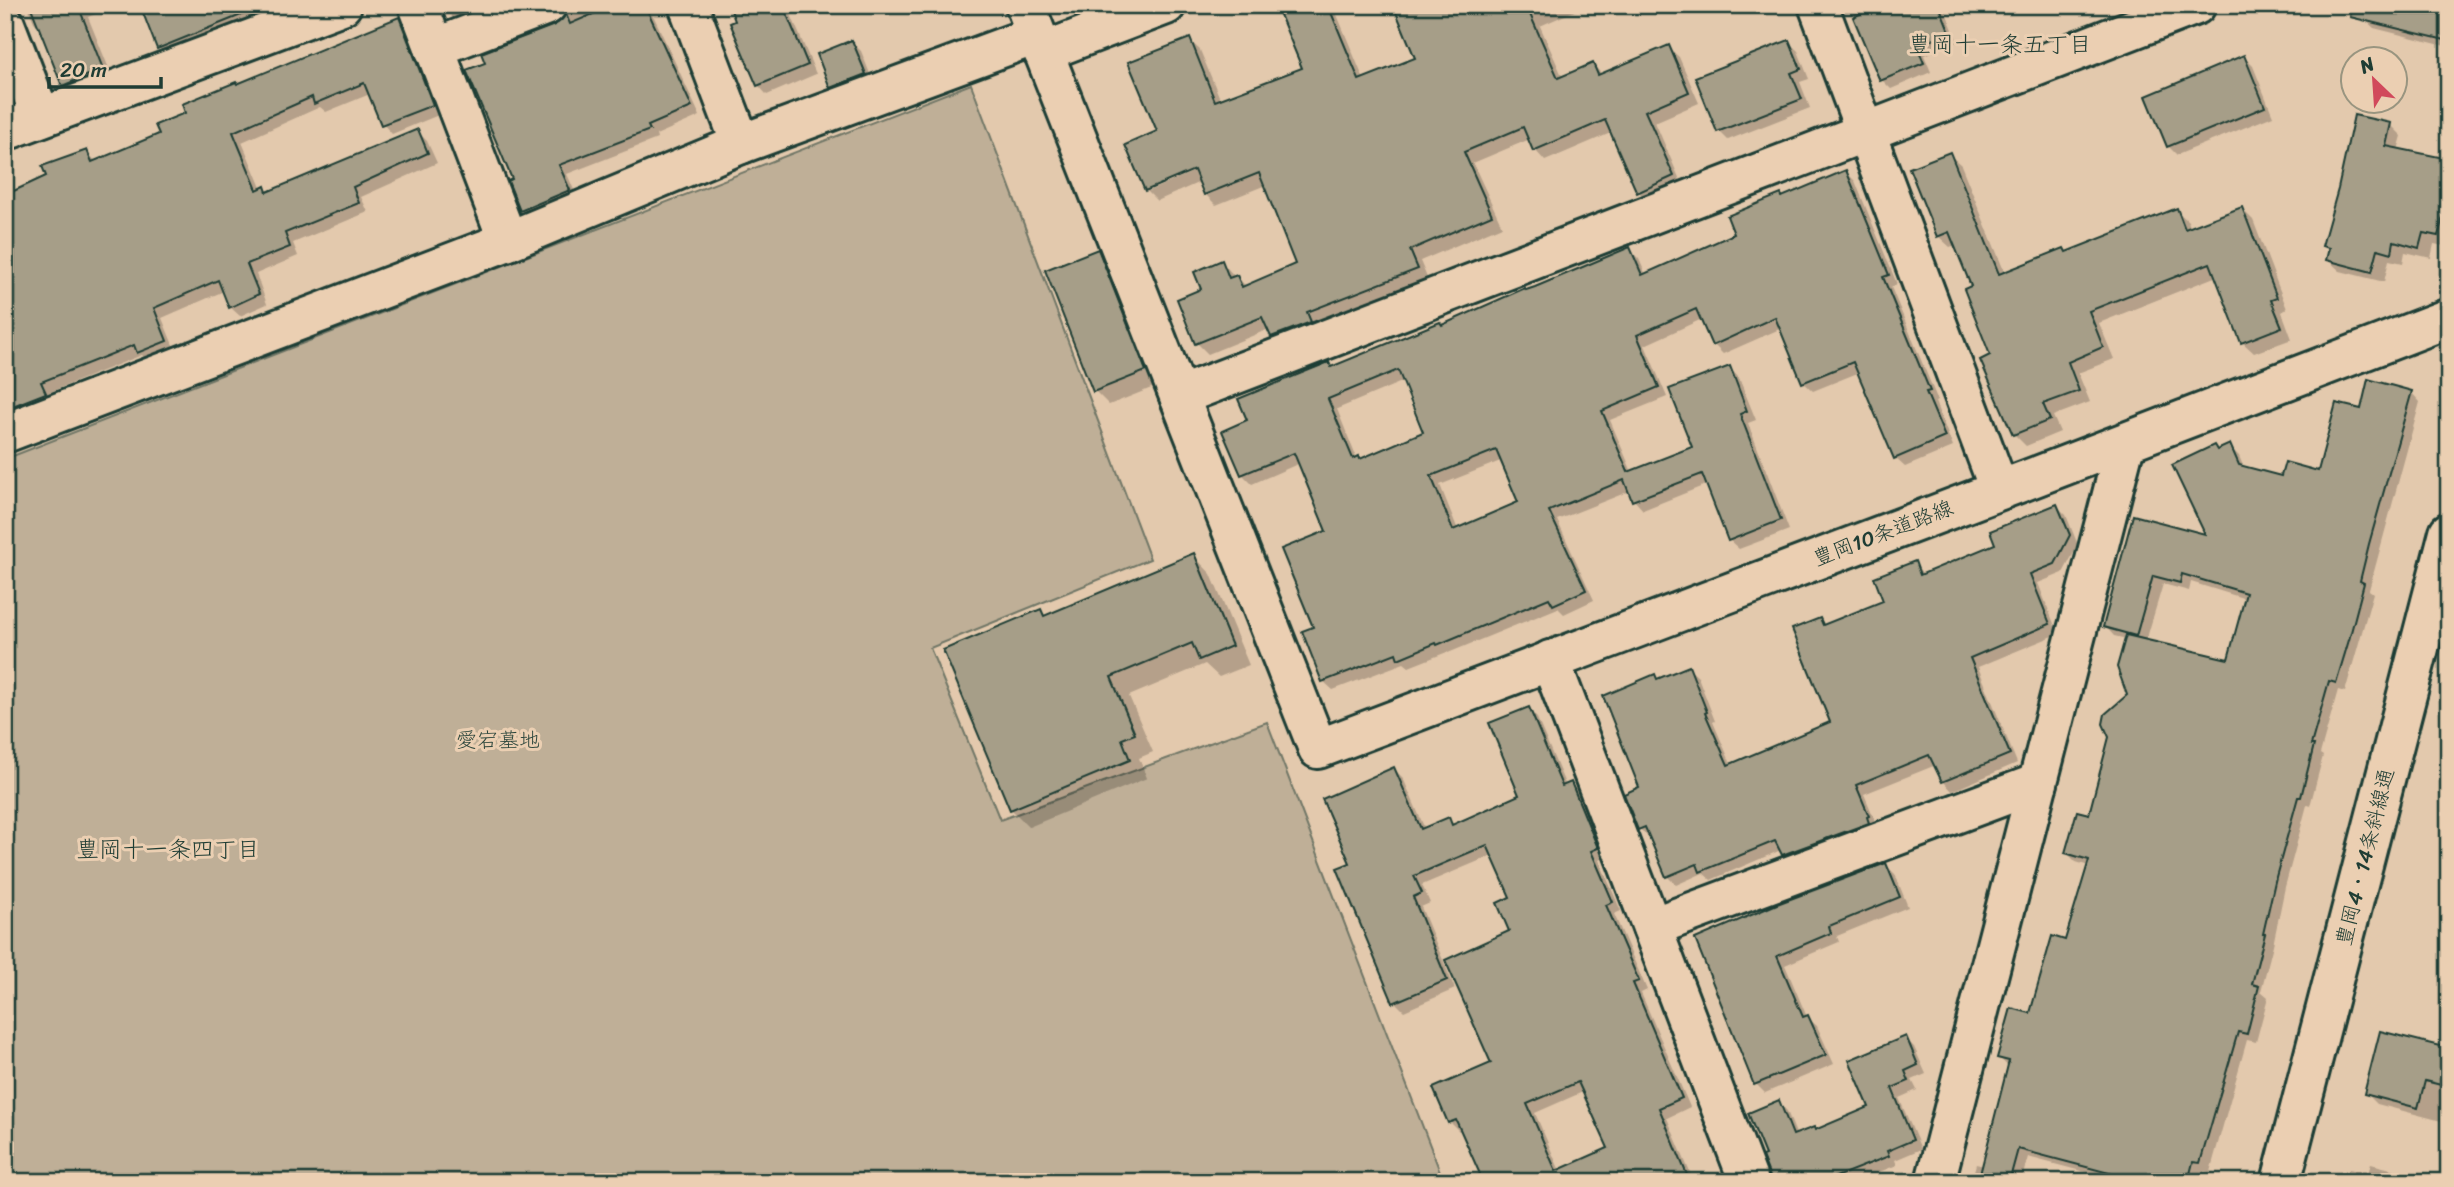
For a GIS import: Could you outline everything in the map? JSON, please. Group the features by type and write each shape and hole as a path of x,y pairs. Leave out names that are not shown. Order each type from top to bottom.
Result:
{"street":[{"path":"5,131 342,5"},
{"path":"418,5 508,241"},
{"path":"434,48 547,5"},
{"path":"688,5 741,144"},
{"path":"5,433 508,241 741,144 1035,31 1166,5"},
{"path":"1818,5 1999,489"},
{"path":"1035,31 1179,396 2196,5"},
{"path":"5,24 41,117"},
{"name":"豊岡10条道路線","path":"1179,396 1318,749 1999,489 2125,444 2449,318"},
{"path":"1936,1182 2125,444"},
{"name":"豊岡4・14条斜線通","path":"2281,1182 2449,532"},
{"path":"1550,660 1749,1182"},
{"path":"1652,927 2038,783"}],"green space":[{"name":"愛宕墓地","path":"971,84 1150,559 930,648 1000,820 1267,722 1444,1182 5,1182 5,459"}],"building":[{"path":"30,5 78,5 103,69 62,86"},
{"path":"140,5 261,5 261,7 157,49"},
{"path":"461,5 485,5 464,13"},
{"path":"614,5 645,5 692,107 648,126 650,130 559,165 570,190 520,211 508,181 512,179 466,70 485,63 481,53 555,25 566,14 570,24"},
{"path":"729,5 783,5 808,65 757,86 730,23 735,21"},
{"path":"1276,5 1328,5 1359,80 1415,58 1393,5 1526,5 1558,78 1593,63 1598,75 1669,45 1689,92 1645,111 1674,176 1637,193 1605,120 1533,151 1523,127 1464,152 1492,215 1410,250 1418,269 1307,312 1311,322 1271,337 1262,317 1195,344 1177,299 1201,289 1194,272 1222,260 1229,278 1237,275 1242,287 1295,264 1259,173 1204,195 1194,170 1145,191 1125,145 1157,131 1128,62 1190,38 1215,101 1302,68"},
{"path":"1881,5 1939,5 1950,33 1917,46 1924,63 1880,81 1853,17"},
{"path":"2352,5 2449,5 2449,41 2350,17"},
{"path":"399,17 433,105 381,125 364,83 314,104 312,97 233,132 257,190 265,186 267,192 418,129 428,153 353,187 359,203 285,233 290,247 247,264 259,294 229,308 218,280 154,308 167,341 137,353 134,345 41,382 46,393 5,409 5,195 46,176 42,166 87,150 92,162 159,134 155,125 185,113 182,104"},
{"path":"852,40 866,74 830,88 817,54"},
{"path":"1789,40 1801,69 1791,73 1802,99 1717,132 1695,77"},
{"path":"2244,55 2265,107 2167,147 2146,96"},
{"path":"2354,116 2391,123 2386,146 2449,159 2449,194 2438,236 2423,233 2419,248 2394,241 2392,253 2378,249 2372,272 2326,260 2329,248 2322,246"},
{"path":"1950,152 1999,274 2064,248 2066,252 2177,208 2185,229 2242,207 2277,298 2271,300 2282,327 2241,343 2210,263 2089,311 2103,347 2068,362 2079,391 2043,404 2050,420 2013,435 1980,360 1990,355 1964,289 1971,286 1949,232 1937,237 1909,168"},
{"path":"1846,170 1889,275 1883,277 1930,391 1926,392 1945,437 1894,459 1853,362 1802,383 1775,317 1712,346 1696,309 1637,335 1659,387 1602,411 1628,472 1692,447 1669,389 1730,366 1747,411 1740,414 1781,520 1728,541 1702,474 1632,501 1624,480 1549,511 1586,590 1553,605 1549,598 1437,645 1436,643 1398,659 1396,653 1322,682 1302,631 1313,627 1281,549 1326,531 1294,453 1241,475 1222,431 1247,420 1238,399 1329,362 1331,367 1440,322 1442,325 1525,288 1535,287 1630,247 1642,275 1734,234 1727,216 1781,194 1782,197","holes":["1398,370 1423,432 1360,459 1359,456 1353,459 1328,399","1496,450 1518,502 1453,530 1431,476"]},
{"path":"1098,249 1146,371 1093,392 1045,270"},
{"path":"2368,379 2412,391 2369,544 2360,581 2364,583 2349,640 2336,683 2329,681 2311,745 2314,745 2301,797 2298,797 2276,877 2252,984 2259,986 2247,1034 2238,1032 2200,1163 2193,1162 2188,1182 2143,1182 2018,1149 2009,1182 1978,1182 2009,1061 1997,1058 2011,1008 2030,1013 2052,936 2065,940 2089,860 2065,853 2077,811 2089,814 2109,737 2103,724 2105,714 2127,695 2117,667 2126,635 2228,659 2246,593 2182,574 2180,583 2153,576 2136,636 2103,627 2133,515 2205,534 2172,465 2214,445 2217,450 2230,444 2239,465 2281,476 2285,462 2318,471 2336,403 2361,409"},
{"path":"2057,504 2070,535 2055,564 2030,574 2050,624 1970,658 2010,754 1942,782 1929,755 1856,785 1869,816 1869,823 1782,855 1775,841 1700,872 1697,864 1666,877 1645,827 1638,830 1624,794 1639,787 1603,696 1655,674 1657,679 1689,666 1707,712 1705,713 1728,765 1830,722 1792,629 1820,618 1823,625 1883,601 1874,577 1915,561 1920,575 1995,544 1990,531"},
{"path":"1194,553 1232,646 1199,660 1192,643 1111,677 1135,734 1122,739 1130,760 1010,810 943,650 1041,609 1044,616"},
{"path":"1529,707 1562,786 1571,782 1598,848 1591,851 1613,902 1606,905 1639,981 1633,983 1682,1098 1659,1108 1690,1182 1483,1181 1456,1120 1448,1123 1433,1088 1491,1063 1445,960 1509,931 1497,903 1510,897 1487,845 1414,876 1422,893 1413,897 1447,980 1393,1003 1337,868 1350,863 1322,799 1394,767 1421,829 1449,817 1452,825 1519,795 1489,723","holes":["1578,1082 1608,1148 1556,1171 1527,1104"]},
{"path":"1886,863 1900,897 1829,926 1831,933 1777,956 1803,1017 1808,1015 1826,1055 1754,1085 1695,939 1777,904"},
{"path":"2380,1031 2449,1048 2449,1087 2425,1081 2418,1108 2364,1094"},
{"path":"1906,1036 1918,1065 1905,1071 1909,1081 1892,1088 1913,1140 1887,1151 1889,1156 1823,1182 1772,1182 1762,1156 1765,1155 1748,1113 1779,1100 1793,1135 1814,1127 1815,1130 1869,1107 1849,1060"}],"district":[{"name":"豊岡十一条五丁目","path":"2000,44"},
{"name":"豊岡十一条四丁目","path":"168,849"}]}
